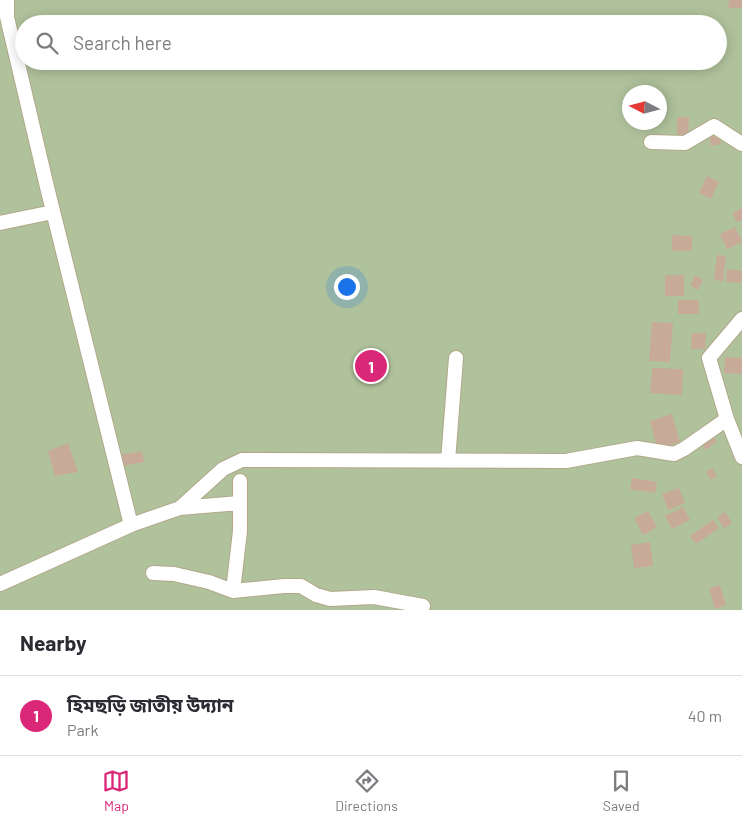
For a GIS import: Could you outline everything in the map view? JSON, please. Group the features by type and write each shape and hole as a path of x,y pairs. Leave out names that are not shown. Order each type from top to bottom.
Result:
{"street":[{"path":"7,0 7,17 15,51"},
{"path":"20,70 131,525"},
{"path":"652,142 685,143 714,126 742,144"},
{"path":"0,223 53,212"},
{"path":"742,319 709,358 727,419 742,457"},
{"path":"448,461 456,358"},
{"path":"180,508 223,470 242,460 566,461 637,448 674,454 684,450 727,419"},
{"path":"233,591 240,531 240,481"},
{"path":"0,584 131,525 180,508 239,504"},
{"path":"153,573 174,574 209,582 233,591 300,586 316,596 330,599 374,597 423,606"}],"green space":[{"path":"0,0 742,0 742,610 0,610"}],"building":[{"path":"729,0 742,0 742,8 728,8"},
{"path":"677,117 689,117 688,135 677,134"},
{"path":"719,132 721,144 711,146 709,134"},
{"path":"707,176 719,182 711,199 699,193"},
{"path":"742,208 742,220 737,222 732,213"},
{"path":"735,227 742,242 727,249 720,234"},
{"path":"672,235 692,236 692,251 672,251"},
{"path":"717,255 726,256 723,281 714,280"},
{"path":"727,269 742,271 741,283 726,282"},
{"path":"665,275 684,275 684,296 665,296"},
{"path":"695,275 703,280 698,290 690,285"},
{"path":"678,300 699,300 699,314 678,314"},
{"path":"652,322 673,323 670,362 649,361"},
{"path":"692,333 706,333 705,349 691,349"},
{"path":"725,357 742,358 742,374 724,373"},
{"path":"652,368 683,369 682,395 650,393"},
{"path":"672,414 680,442 657,448 650,421"},
{"path":"708,430 717,441 706,450 697,438"},
{"path":"68,443 78,472 55,476 48,451"},
{"path":"142,451 144,462 122,466 120,455"},
{"path":"712,468 717,476 711,480 706,472"},
{"path":"632,478 657,482 655,493 630,489"},
{"path":"679,488 685,503 668,510 662,494"},
{"path":"683,507 690,520 672,529 665,516"},
{"path":"648,511 657,527 643,535 634,518"},
{"path":"725,512 732,523 724,528 717,517"},
{"path":"713,520 719,528 696,544 690,536"},
{"path":"650,542 653,566 634,568 631,545"},
{"path":"720,585 726,605 715,609 709,588"}],"place":[{"name":"হিমছড়ি জাতীয় উদ্যান","path":"371,366"}]}
